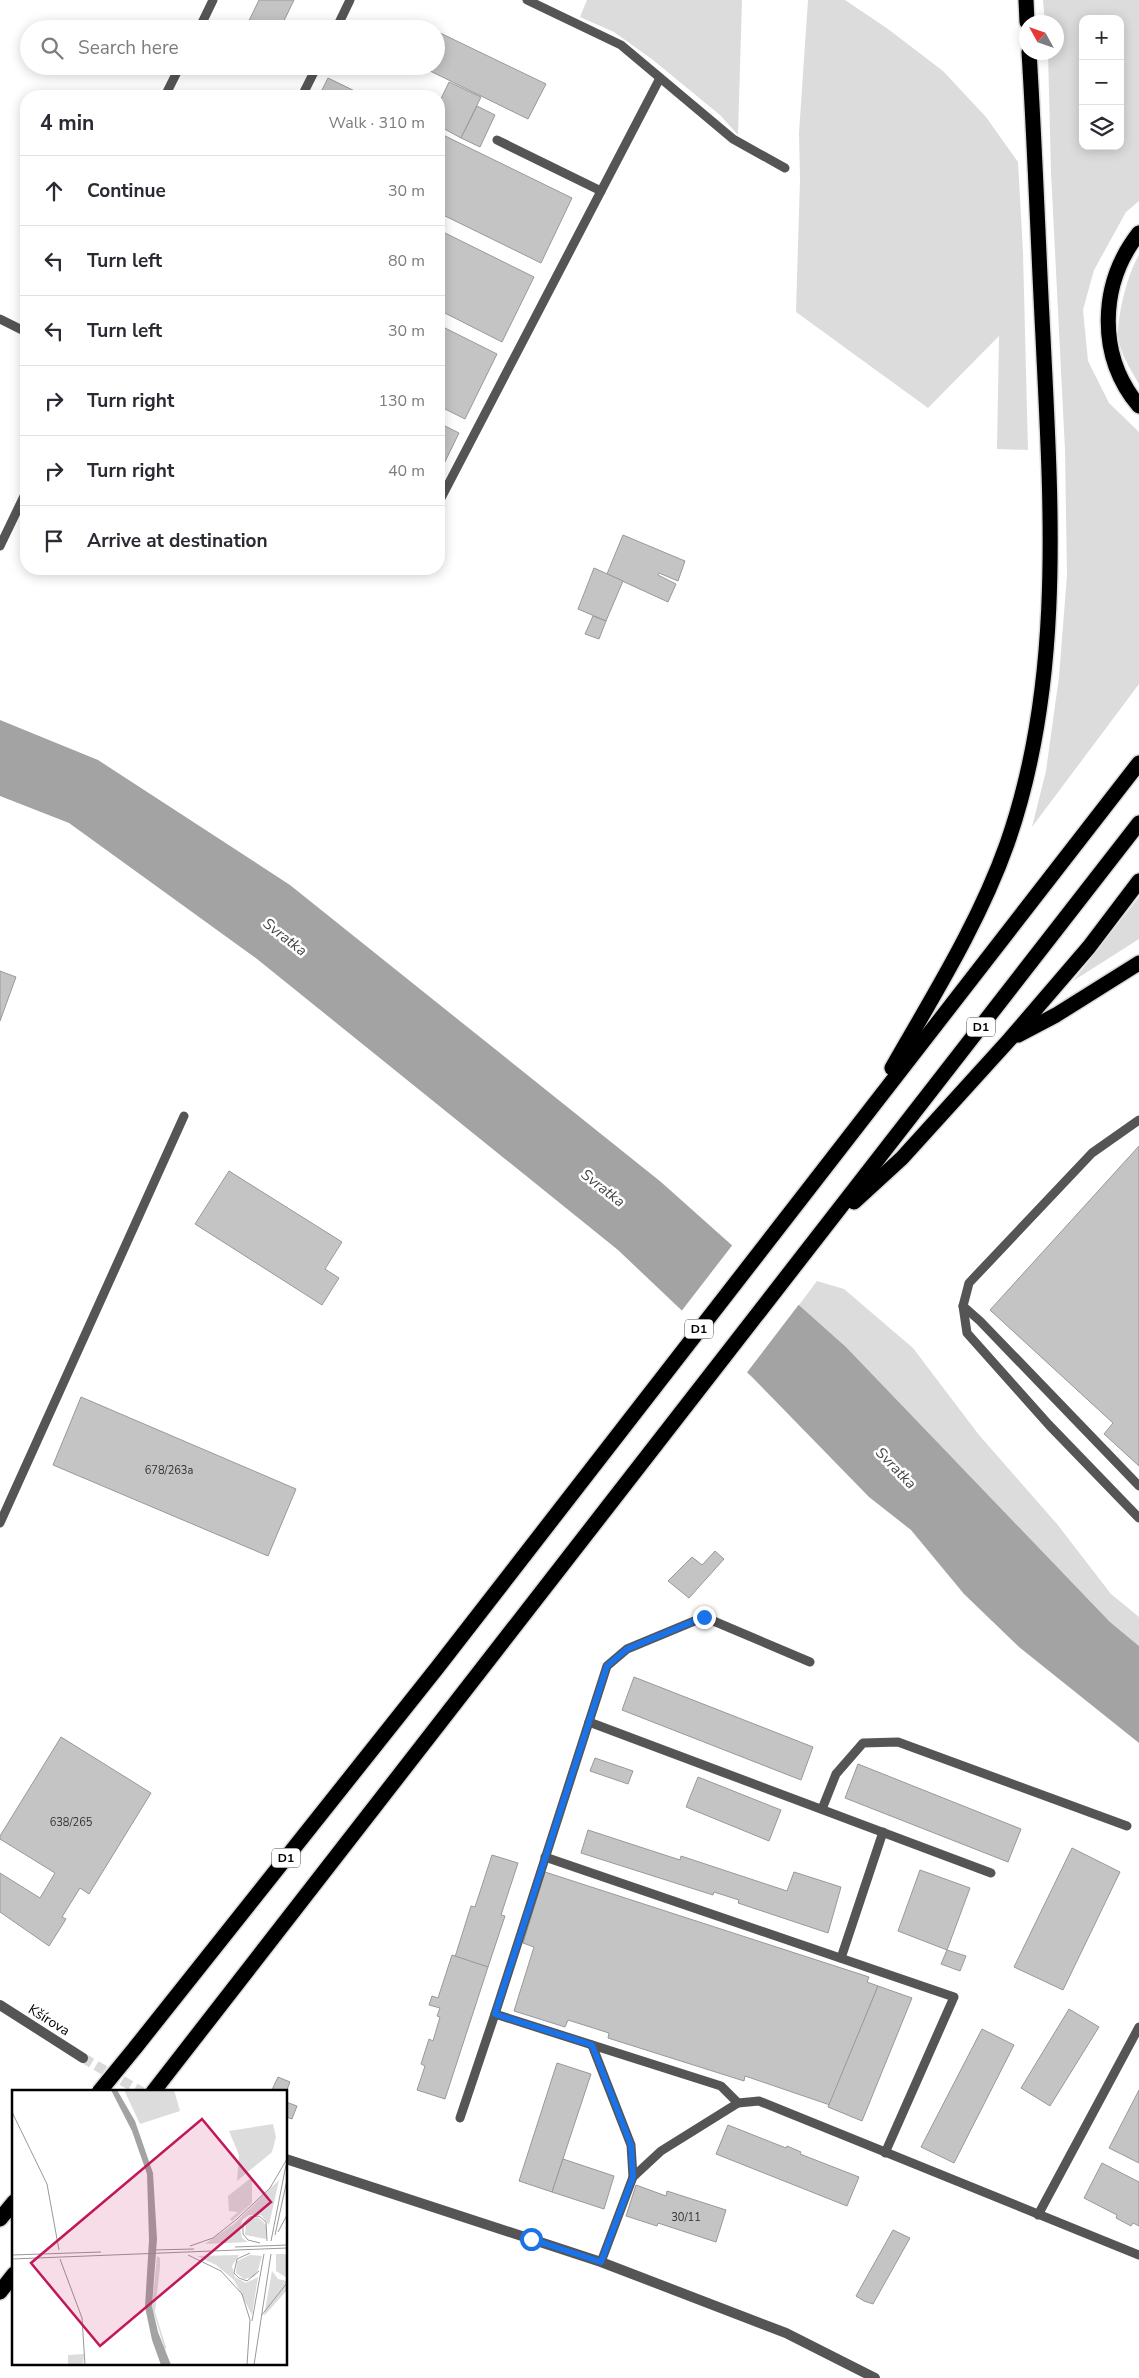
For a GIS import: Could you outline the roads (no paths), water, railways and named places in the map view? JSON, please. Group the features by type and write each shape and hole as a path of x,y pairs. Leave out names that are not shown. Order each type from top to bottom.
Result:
{"highway":[{"path":"1026,0 1027,15"},
{"path":"866,1113 961,945 981,905 1007,844 1024,787 1045,668 1050,583 1046,397 1029,60"},
{"path":"1139,233 1117,272 1108,308 1108,328 1115,368 1139,406"},
{"name":"D1","path":"102,2090 437,1668 1139,763"},
{"name":"D1","path":"154,2090 1139,823"},
{"path":"823,1230 902,1158 1010,1039 1089,947 1139,881"},
{"path":"1010,1039 1056,1015 1139,963"},
{"path":"0,2219 12,2204"},
{"path":"0,2292 12,2277"}],"street":[{"name":"Kšírova","path":"0,2005 83,2058"},
{"path":"288,2161 601,2262 786,2332 875,2378"}],"lane":[{"path":"203,20 213,0"},
{"path":"340,20 350,0"},
{"path":"527,0 620,45 733,138 785,168"},
{"path":"168,90 176,75"},
{"path":"305,90 312,75"},
{"path":"445,491 660,78"},
{"path":"497,140 602,191"},
{"path":"0,319 20,329"},
{"path":"0,546 20,504"},
{"path":"0,1523 184,1116"},
{"path":"1139,1120 1092,1153 969,1283 963,1306 967,1333 1049,1425 1139,1518"},
{"path":"963,1306 980,1320 1139,1486"},
{"path":"460,2118 607,1666 627,1649 704,1617 810,1662"},
{"path":"589,1722 991,1872"},
{"path":"822,1809 836,1774 863,1743 898,1742 1127,1826"},
{"path":"841,1958 883,1832"},
{"path":"545,1857 954,1997 885,2153"},
{"path":"495,2014 722,2086 738,2103"},
{"path":"1038,2215 1139,2027"},
{"path":"592,2045 631,2145 633,2177 601,2262"},
{"path":"633,2177 661,2152 738,2103 759,2101 1139,2255"}],"water":[{"name":"Svratka","path":"0,720 98,760 290,885 661,1182 846,1347 1110,1622 1139,1646 1139,1743 1019,1647 964,1594 911,1530 869,1497 753,1378 618,1250 257,959 69,823 0,796"}],"tunnel":[{"path":"83,2058 139,2090"}]}
